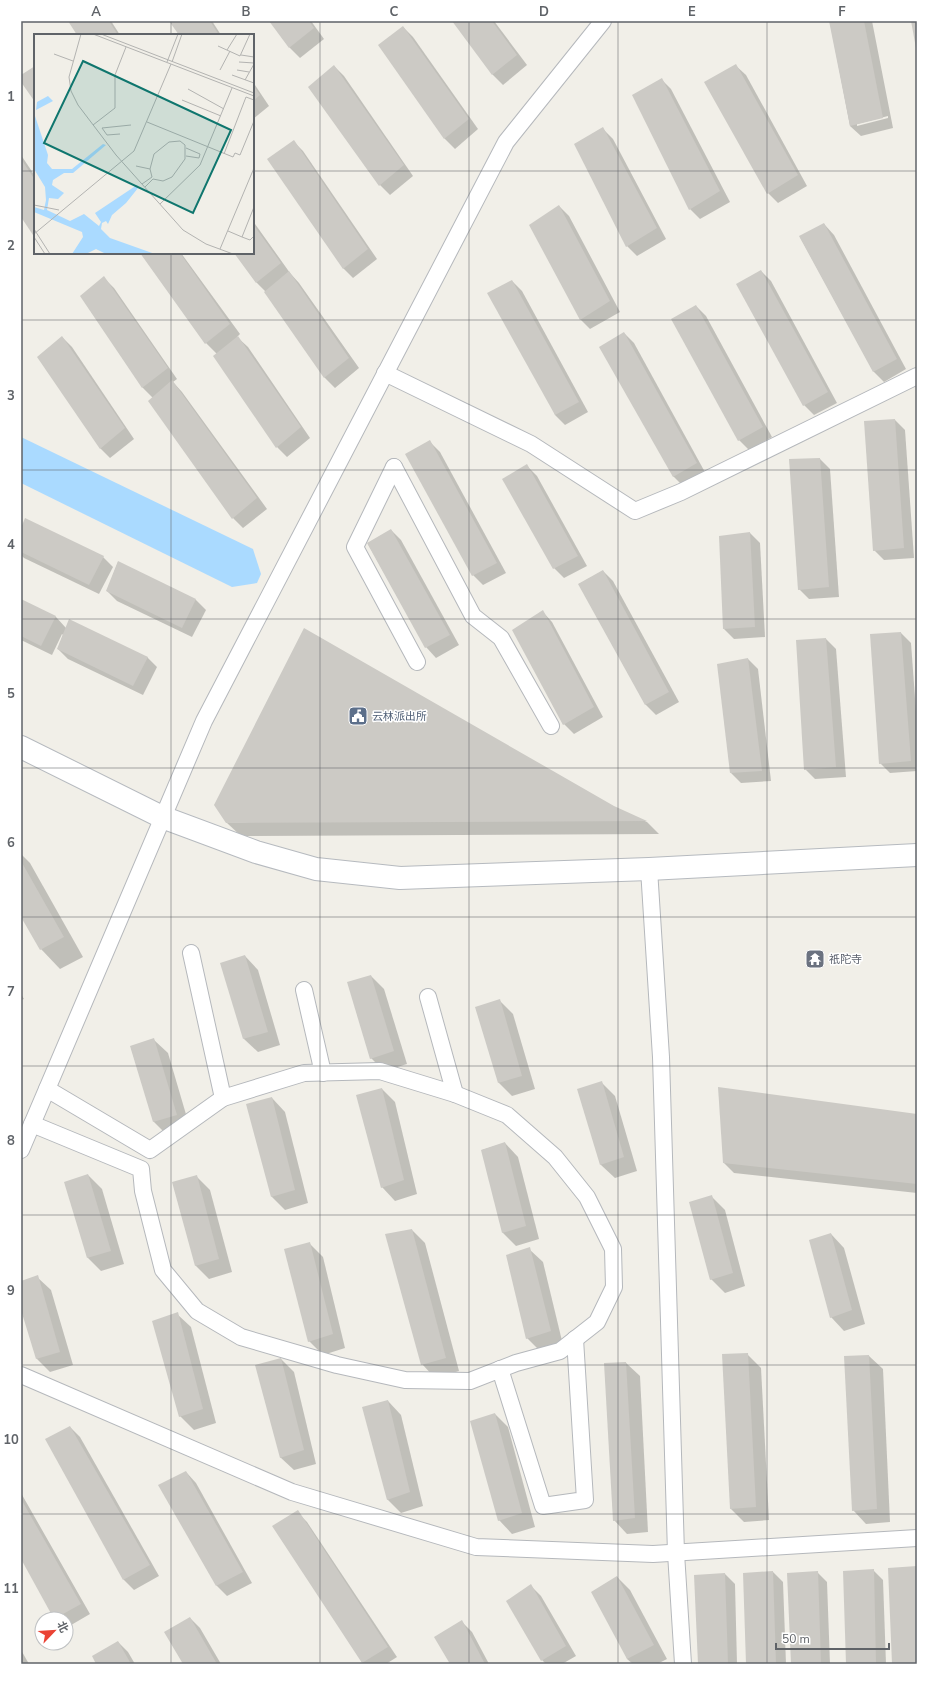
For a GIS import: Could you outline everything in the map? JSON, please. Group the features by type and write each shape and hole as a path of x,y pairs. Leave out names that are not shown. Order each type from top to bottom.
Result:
{"street":[{"path":"21,1150 204,721 506,142 603,21"},
{"path":"385,373 531,444 635,511 681,492 917,376"},
{"path":"417,662 355,547 394,467 473,616 501,638 550,726"},
{"path":"21,747 162,817 256,852 316,869 400,878 648,869 917,855"},
{"path":"648,869 661,1056 676,1553 683,1664"},
{"path":"191,953 223,1098"},
{"path":"304,990 323,1073"},
{"path":"428,997 455,1094"},
{"path":"32,1124 141,1169 143,1191 164,1270 197,1311 241,1337 337,1365 404,1380 470,1381 516,1363 560,1351 597,1322 614,1287 613,1250 610,1243 587,1197 555,1157 507,1115 455,1094 380,1071 304,1073 223,1098 150,1150 47,1089"},
{"path":"500,1369 543,1506 585,1500 575,1339"},
{"path":"21,1375 292,1492 476,1547 653,1554 917,1538"}],"water":[{"path":"21,437 253,549 261,574 257,583 232,587 21,483"}],"building":[{"path":"68,21 109,21 117,34 76,34"},
{"path":"169,21 210,21 218,34 178,34"},
{"path":"269,21 309,21 314,28 289,48"},
{"path":"452,21 492,21 517,55 492,75"},
{"path":"829,21 864,21 883,118 850,126"},
{"path":"911,21 917,21 917,48 916,48"},
{"path":"403,26 469,119 444,139 378,45"},
{"path":"736,64 798,175 767,194 704,82"},
{"path":"334,65 404,165 379,186 308,87"},
{"path":"34,67 34,101 21,82 21,75"},
{"path":"662,78 720,191 689,210 632,95"},
{"path":"254,86 260,95 254,100"},
{"path":"603,127 657,228 626,247 574,144"},
{"path":"294,140 368,249 343,269 267,159"},
{"path":"21,159 34,178 34,236 21,217"},
{"path":"559,205 610,301 580,320 529,225"},
{"path":"824,223 897,359 873,372 799,236"},
{"path":"254,225 281,263 256,283 235,254 254,254"},
{"path":"141,254 181,254 230,324 205,344"},
{"path":"761,270 828,392 803,406 736,284"},
{"path":"289,271 349,358 324,378 264,292"},
{"path":"104,276 168,368 142,388 80,296"},
{"path":"512,280 579,402 555,415 487,293"},
{"path":"696,305 763,427 738,441 671,319"},
{"path":"624,332 697,463 673,477 599,347"},
{"path":"62,336 125,428 100,449 37,357"},
{"path":"238,336 301,427 276,448 213,356"},
{"path":"172,380 257,498 232,519 148,401"},
{"path":"895,419 904,548 873,551 864,421"},
{"path":"430,440 497,563 472,576 405,454"},
{"path":"820,458 829,587 798,590 789,459"},
{"path":"527,464 578,556 553,569 502,479"},
{"path":"25,518 104,556 89,585 21,552 21,528"},
{"path":"391,529 450,635 425,648 367,543"},
{"path":"750,532 755,627 723,629 719,536"},
{"path":"118,561 196,599 182,628 106,591"},
{"path":"603,570 669,692 645,705 578,584"},
{"path":"21,599 56,616 41,646 21,636"},
{"path":"543,610 594,707 563,725 512,630"},
{"path":"69,619 148,657 133,686 57,649"},
{"name":"云林派出所","path":"304,628 614,806 647,821 226,823 214,805"},
{"path":"901,632 911,761 879,764 870,634"},
{"path":"826,638 836,767 804,770 796,640"},
{"path":"748,658 762,771 730,773 717,664"},
{"path":"21,861 64,937 40,950 21,917"},
{"path":"245,955 268,1032 243,1039 220,963"},
{"path":"371,975 394,1051 370,1059 347,982"},
{"path":"500,999 522,1076 498,1083 475,1007"},
{"path":"154,1038 177,1115 153,1122 130,1046"},
{"path":"602,1081 624,1157 600,1165 577,1089"},
{"path":"718,1087 917,1114 917,1184 723,1163"},
{"path":"382,1088 404,1180 381,1188 356,1095"},
{"path":"272,1097 295,1190 271,1197 246,1104"},
{"path":"505,1142 526,1226 502,1233 481,1150"},
{"path":"88,1174 111,1251 87,1258 64,1182"},
{"path":"197,1175 219,1259 195,1266 172,1182"},
{"path":"712,1195 733,1273 710,1280 689,1202"},
{"path":"412,1229 446,1358 421,1365 385,1234"},
{"path":"831,1233 852,1310 830,1318 809,1240"},
{"path":"310,1242 333,1334 308,1342 284,1249"},
{"path":"530,1247 551,1331 526,1339 506,1255"},
{"path":"38,1275 60,1352 36,1359 21,1310 21,1281"},
{"path":"178,1312 203,1409 179,1417 152,1321"},
{"path":"748,1353 756,1507 730,1509 722,1354"},
{"path":"869,1355 877,1509 852,1511 844,1356"},
{"path":"281,1358 304,1450 280,1458 255,1365"},
{"path":"626,1362 635,1518 613,1521 604,1363"},
{"path":"388,1400 410,1492 387,1500 362,1407"},
{"path":"495,1413 522,1513 498,1521 470,1421"},
{"path":"70,1426 150,1565 123,1580 45,1439"},
{"path":"186,1471 243,1572 216,1586 158,1485"},
{"path":"21,1499 81,1604 68,1611 50,1611 21,1559"},
{"path":"298,1510 388,1647 362,1663 272,1526"},
{"path":"917,1566 917,1664 892,1664 888,1568"},
{"path":"874,1569 876,1664 846,1664 843,1571"},
{"path":"773,1571 776,1664 746,1664 743,1573"},
{"path":"818,1571 821,1664 791,1664 787,1573"},
{"path":"725,1573 728,1664 698,1664 694,1575"},
{"path":"617,1576 654,1645 627,1659 591,1592"},
{"path":"531,1584 566,1646 541,1661 506,1601"},
{"path":"190,1617 217,1664 183,1664 164,1632"},
{"path":"462,1620 485,1664 450,1664 434,1637"},
{"path":"118,1641 131,1664 96,1664 92,1656"}],"place":[{"name":"云林派出所","path":"358,716"},
{"name":"祇陀寺","path":"815,959"}]}
